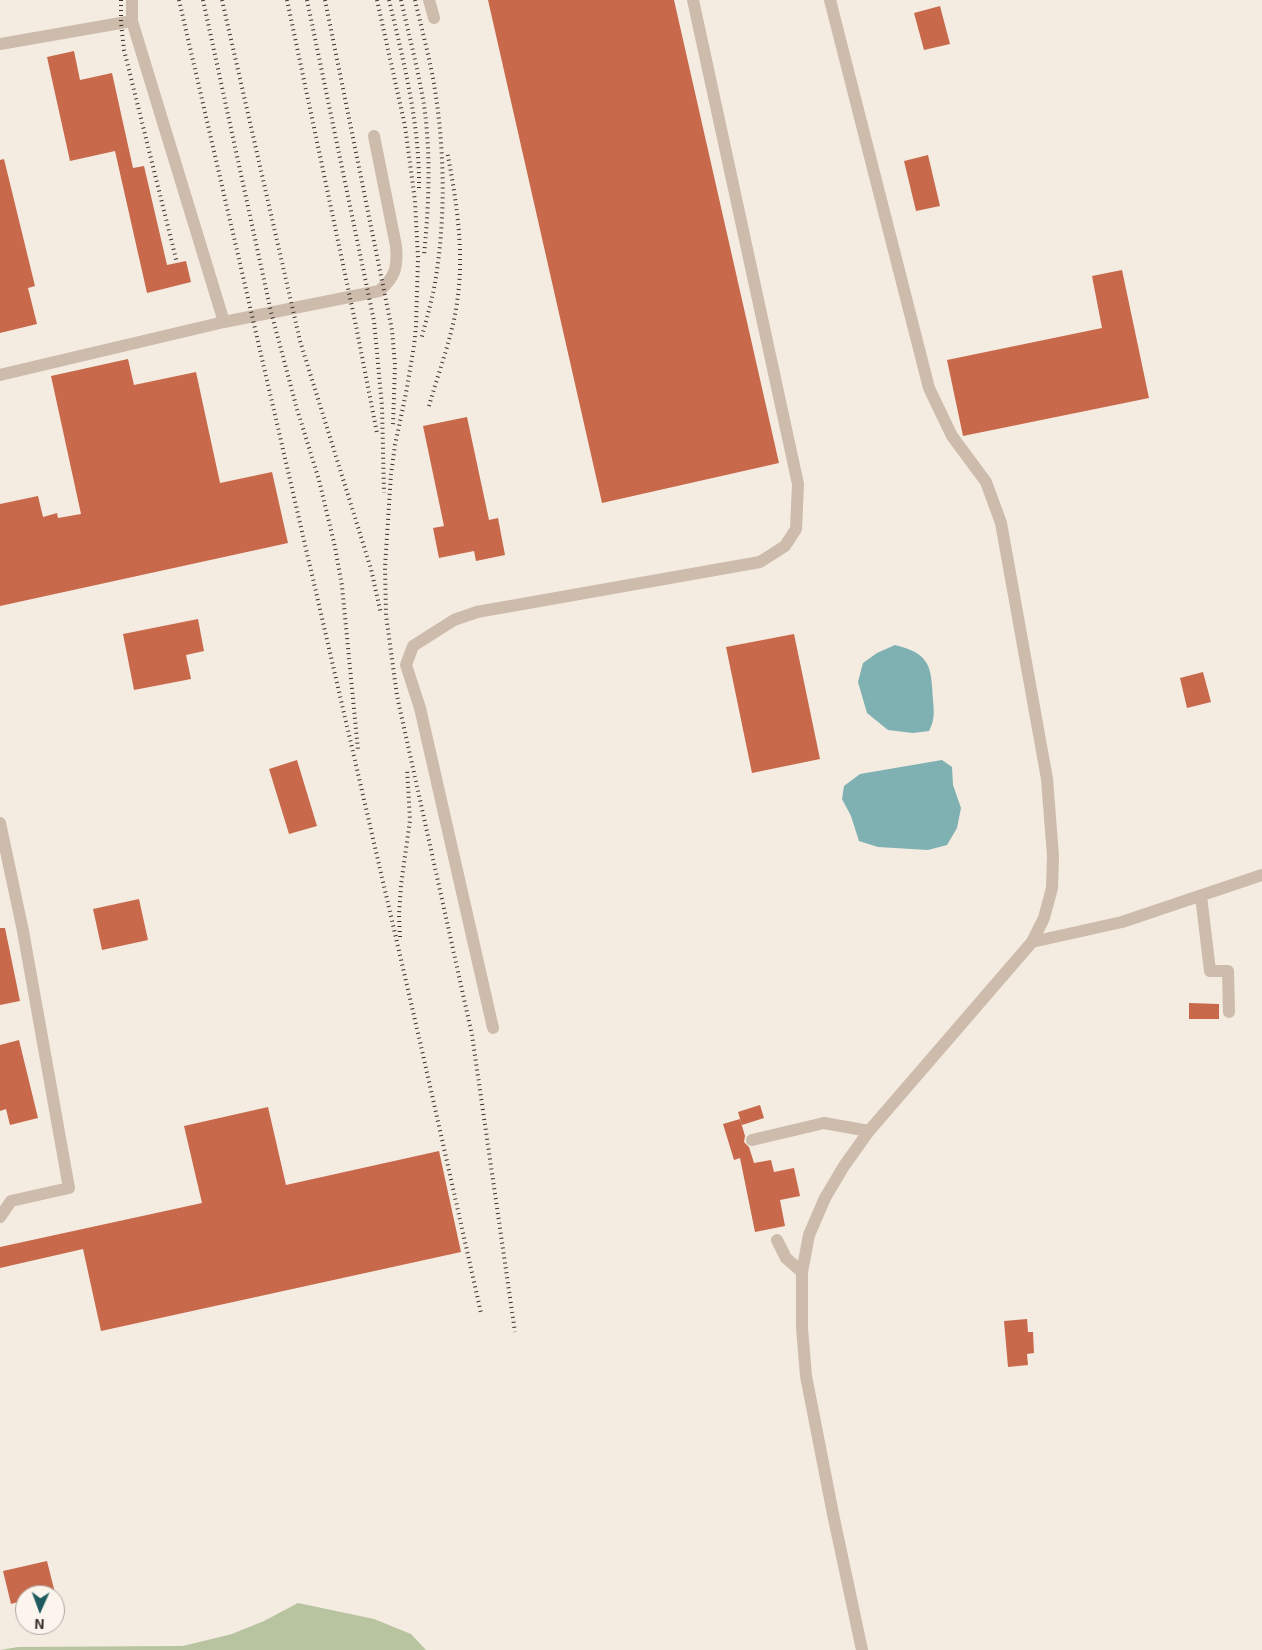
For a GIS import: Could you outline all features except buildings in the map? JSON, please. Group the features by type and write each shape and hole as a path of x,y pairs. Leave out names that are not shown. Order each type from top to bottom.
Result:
{"street":[{"path":"132,0 132,21 224,322"},
{"path":"429,0 434,18"},
{"path":"493,1028 420,708 406,665 413,646 454,620 477,612 760,562 785,546 796,529 798,484 693,0"},
{"path":"830,0 929,388 952,436 986,482 1001,523 1048,788 1053,856 1052,888 1044,918 1032,942 869,1131 844,1166 825,1198 809,1235 802,1272 802,1328 806,1376 862,1650"},
{"path":"0,44 132,21"},
{"path":"0,375 224,322 379,290 392,278 397,258 374,136"},
{"path":"0,823 23,931 69,1188 11,1201 0,1217"},
{"path":"1032,942 1122,922 1262,875"},
{"path":"1201,896 1210,971 1228,971 1229,1012"},
{"path":"752,1140 824,1123 869,1131"},
{"path":"777,1240 786,1258 802,1272"}],"green space":[{"path":"298,1603 374,1619 411,1634 426,1650 0,1650 18,1647 183,1646 232,1634 264,1621"}],"water":[{"path":"895,645 922,657 930,670 934,712 929,731 913,733 888,730 867,713 858,682 863,663 877,653"},
{"path":"942,760 952,767 953,785 961,808 957,828 947,845 928,850 878,847 859,841 851,816 842,799 844,786 860,774"}],"railway":[{"path":"121,0 124,50 177,263"},
{"path":"179,0 481,1313"},
{"path":"203,0 271,312 297,409 319,480 335,547 342,586 358,750"},
{"path":"222,0 300,341 371,569 381,614"},
{"path":"287,0 377,433"},
{"path":"307,0 374,321 382,406 384,493"},
{"path":"325,0 392,330 395,365 393,426"},
{"path":"377,0 405,126 415,201 418,258 414,346 391,474 385,567 386,615 397,696 472,1035 515,1332"},
{"path":"389,0 414,118 419,166 419,190"},
{"path":"401,0 424,105 428,142 427,218 424,255"},
{"path":"415,0 437,101 440,125 443,198 437,270 421,340"},
{"path":"429,406 453,323 460,277 460,241 447,151"},
{"path":"400,937 401,885 410,820 407,768"}]}
